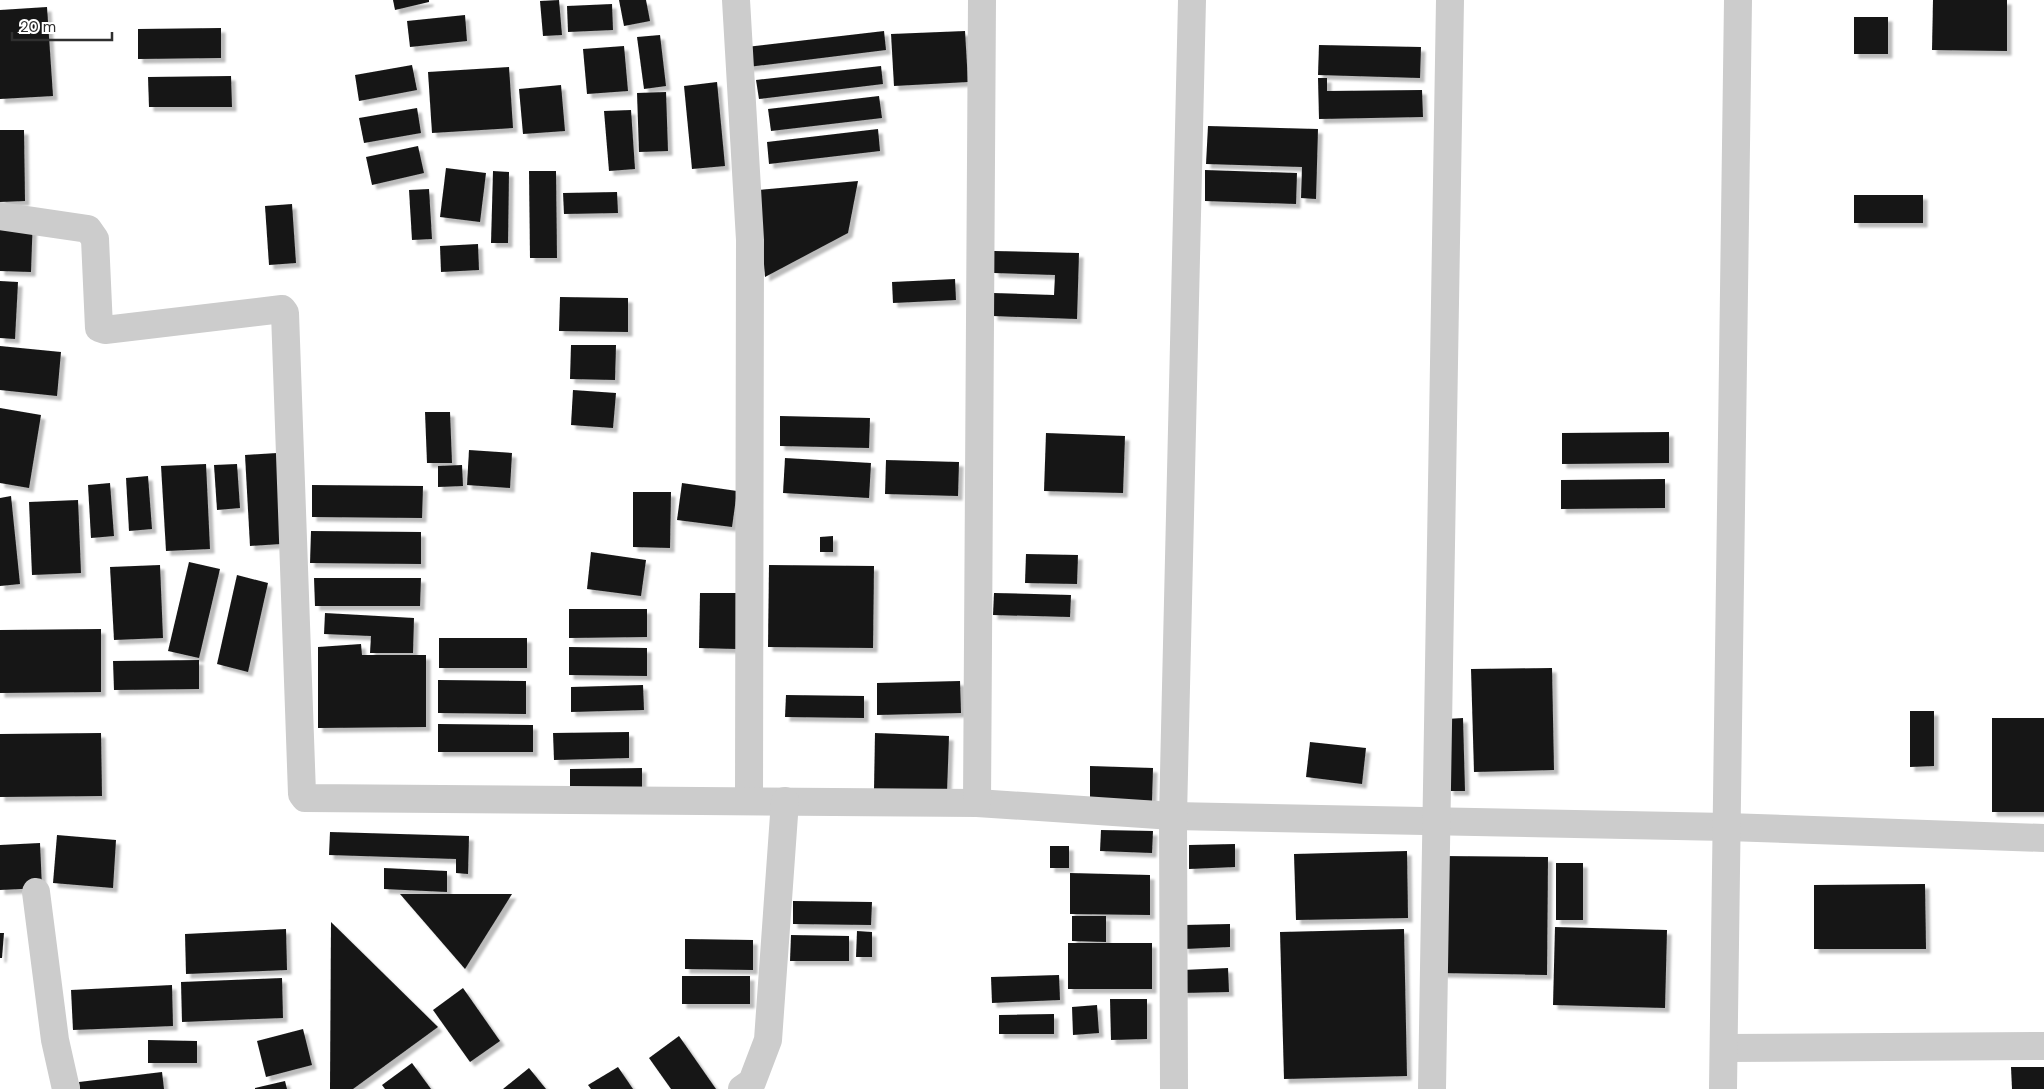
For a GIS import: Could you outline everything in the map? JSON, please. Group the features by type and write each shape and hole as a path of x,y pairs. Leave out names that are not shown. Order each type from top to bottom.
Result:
{"street":[{"path":"736,0 750,240 749,801"},
{"path":"977,803 982,0"},
{"path":"1174,1089 1174,816 1192,0"},
{"path":"1432,1089 1450,0"},
{"path":"1723,1089 1738,0"},
{"path":"0,216 88,229 93,234 95,239 99,328 105,330 282,310 285,313 302,794 305,798 977,803 1174,816 1727,827 2044,838"},
{"path":"742,1089 752,1082 768,1040 785,801"},
{"path":"36,892 55,1040 66,1089"},
{"path":"1724,1048 2044,1046"}],"building":[{"path":"393,0 429,0 429,2 395,10"},
{"path":"559,0 562,35 543,36 540,1"},
{"path":"619,0 646,0 650,21 624,26"},
{"path":"1933,0 2007,0 2007,51 1932,50"},
{"path":"612,4 613,30 568,32 567,6"},
{"path":"47,7 53,96 0,99 0,10"},
{"path":"465,15 467,41 410,47 407,21"},
{"path":"1854,17 1888,17 1888,54 1854,54"},
{"path":"221,28 221,58 138,59 138,29"},
{"path":"884,31 886,50 748,67 746,47"},
{"path":"965,31 968,82 894,86 891,34"},
{"path":"660,35 666,86 644,89 637,37"},
{"path":"1319,45 1421,47 1420,78 1318,75"},
{"path":"624,46 628,91 587,94 583,49"},
{"path":"412,65 417,90 359,101 355,75"},
{"path":"881,66 883,84 759,99 756,80"},
{"path":"509,67 513,128 432,133 428,72"},
{"path":"231,76 232,107 149,107 148,77"},
{"path":"1318,78 1327,78 1327,91 1422,90 1423,117 1319,119"},
{"path":"717,82 725,166 692,169 684,86"},
{"path":"561,85 565,131 523,134 519,89"},
{"path":"666,92 668,151 639,152 637,93"},
{"path":"879,96 882,118 771,131 768,109"},
{"path":"417,108 421,133 364,143 359,118"},
{"path":"631,110 635,169 609,171 604,111"},
{"path":"1208,126 1318,129 1316,199 1301,198 1302,167 1206,164"},
{"path":"878,129 880,151 769,164 767,142"},
{"path":"0,130 24,130 25,201 0,202"},
{"path":"418,146 424,173 372,185 366,157"},
{"path":"446,168 486,173 480,222 440,217"},
{"path":"1205,170 1297,173 1296,204 1205,201"},
{"path":"493,171 509,172 508,243 491,243"},
{"path":"529,171 556,171 557,258 530,258"},
{"path":"858,181 848,233 765,277 758,190"},
{"path":"429,189 432,239 412,240 409,190"},
{"path":"617,192 618,213 564,214 563,193"},
{"path":"1854,195 1923,195 1923,223 1854,223"},
{"path":"292,204 296,263 269,265 265,206"},
{"path":"0,214 33,215 31,272 0,271"},
{"path":"478,244 479,270 441,272 440,246"},
{"path":"994,251 1079,253 1077,319 993,316 993,293 1054,295 1055,275 994,273"},
{"path":"955,279 956,300 893,303 892,282"},
{"path":"0,281 18,282 15,339 0,338"},
{"path":"560,297 628,298 628,332 559,331"},
{"path":"571,345 616,345 615,380 570,379"},
{"path":"0,346 61,352 57,396 0,390"},
{"path":"573,390 616,393 613,428 571,425"},
{"path":"0,408 41,415 29,488 0,483"},
{"path":"425,412 450,412 452,463 427,463"},
{"path":"780,416 870,418 869,448 780,446"},
{"path":"1669,432 1669,463 1562,464 1562,433"},
{"path":"1046,433 1125,436 1123,493 1044,491"},
{"path":"469,450 512,453 510,488 467,485"},
{"path":"277,453 281,544 250,546 245,455"},
{"path":"785,458 871,463 869,498 783,493"},
{"path":"886,460 959,462 958,496 885,494"},
{"path":"206,464 210,549 166,551 161,466"},
{"path":"237,464 240,508 217,510 214,465"},
{"path":"462,465 463,486 438,487 438,466"},
{"path":"148,476 152,529 129,531 126,478"},
{"path":"1665,479 1665,508 1561,509 1561,480"},
{"path":"110,483 114,536 91,538 88,485"},
{"path":"682,483 737,491 732,527 677,520"},
{"path":"312,485 423,486 422,518 312,517"},
{"path":"633,492 671,492 670,548 633,547"},
{"path":"11,496 20,584 0,586 0,498"},
{"path":"78,500 81,573 32,575 29,502"},
{"path":"311,531 421,532 421,564 310,563"},
{"path":"833,536 833,552 820,552 820,537"},
{"path":"591,552 646,560 641,596 587,589"},
{"path":"1026,554 1078,555 1077,584 1025,583"},
{"path":"189,562 220,569 199,658 168,651"},
{"path":"160,565 163,638 114,640 110,567"},
{"path":"769,565 874,566 873,648 768,647"},
{"path":"237,575 268,583 248,672 217,664"},
{"path":"314,578 421,578 420,606 315,606"},
{"path":"700,593 737,593 736,649 699,648"},
{"path":"994,593 1071,595 1070,617 993,615"},
{"path":"569,609 647,609 647,637 569,638"},
{"path":"325,613 414,618 413,653 370,653 371,636 324,634"},
{"path":"101,629 101,692 0,693 0,630"},
{"path":"439,638 527,638 527,668 439,668"},
{"path":"361,644 362,655 426,655 426,727 318,728 318,647"},
{"path":"569,647 647,648 647,676 569,675"},
{"path":"199,660 199,689 114,690 113,661"},
{"path":"1552,668 1554,770 1474,772 1471,669"},
{"path":"438,680 526,681 526,714 438,713"},
{"path":"960,681 961,713 877,715 877,683"},
{"path":"643,685 644,710 571,712 571,687"},
{"path":"786,695 864,696 864,718 785,717"},
{"path":"1910,711 1934,711 1934,766 1910,767"},
{"path":"1463,718 1465,791 1449,791 1446,719"},
{"path":"1992,718 2044,718 2044,812 1992,812"},
{"path":"438,724 533,725 533,752 438,752"},
{"path":"629,732 629,758 554,760 553,733"},
{"path":"101,733 102,796 0,797 0,734"},
{"path":"875,733 949,736 947,792 874,790"},
{"path":"1310,742 1366,748 1362,784 1306,777"},
{"path":"1090,766 1153,768 1152,801 1090,799"},
{"path":"642,768 642,792 570,793 570,769"},
{"path":"1101,830 1153,831 1152,853 1100,851"},
{"path":"330,832 469,836 468,874 456,873 456,859 329,855"},
{"path":"57,835 116,840 113,888 53,883"},
{"path":"40,843 42,888 0,890 0,845"},
{"path":"1235,844 1235,867 1189,869 1189,845"},
{"path":"1050,846 1069,846 1069,868 1050,868"},
{"path":"1407,851 1408,918 1296,920 1294,854"},
{"path":"1442,856 1548,857 1547,975 1440,973"},
{"path":"1556,863 1583,863 1583,920 1556,920"},
{"path":"384,868 447,871 447,892 384,889"},
{"path":"1070,873 1150,875 1150,915 1070,914"},
{"path":"1925,884 1926,949 1814,949 1814,885"},
{"path":"400,894 512,894 465,969"},
{"path":"793,901 872,902 871,925 793,924"},
{"path":"1072,916 1106,916 1106,942 1072,941"},
{"path":"331,922 438,1027 353,1089 330,1089"},
{"path":"1230,924 1230,947 1184,949 1184,925"},
{"path":"1555,927 1667,930 1665,1008 1553,1005"},
{"path":"286,929 287,970 186,974 185,934"},
{"path":"1404,929 1407,1076 1284,1079 1280,932"},
{"path":"857,931 872,932 872,957 856,957"},
{"path":"0,933 4,933 2,958 0,958"},
{"path":"791,935 849,936 849,961 790,961"},
{"path":"685,939 753,940 753,970 685,969"},
{"path":"1068,943 1152,943 1152,989 1068,989"},
{"path":"1228,968 1229,992 1182,993 1182,970"},
{"path":"1059,975 1060,1000 992,1003 991,977"},
{"path":"682,976 750,976 750,1004 682,1004"},
{"path":"282,978 283,1018 182,1022 181,982"},
{"path":"172,985 173,1026 73,1030 71,990"},
{"path":"463,988 500,1041 470,1062 433,1010"},
{"path":"1110,999 1147,999 1147,1039 1111,1040"},
{"path":"1097,1005 1099,1033 1073,1035 1072,1007"},
{"path":"1054,1014 1054,1034 999,1034 999,1015"},
{"path":"303,1029 312,1065 266,1077 257,1041"},
{"path":"679,1036 716,1089 671,1089 649,1058"},
{"path":"148,1040 197,1041 197,1063 148,1063"},
{"path":"412,1063 431,1089 385,1089 382,1085"},
{"path":"618,1067 633,1089 591,1089 588,1085"},
{"path":"2011,1067 2044,1067 2044,1089 2012,1089"},
{"path":"529,1068 546,1089 503,1089"},
{"path":"162,1072 164,1089 80,1089 79,1082"},
{"path":"285,1081 287,1089 255,1089 255,1088"}]}
